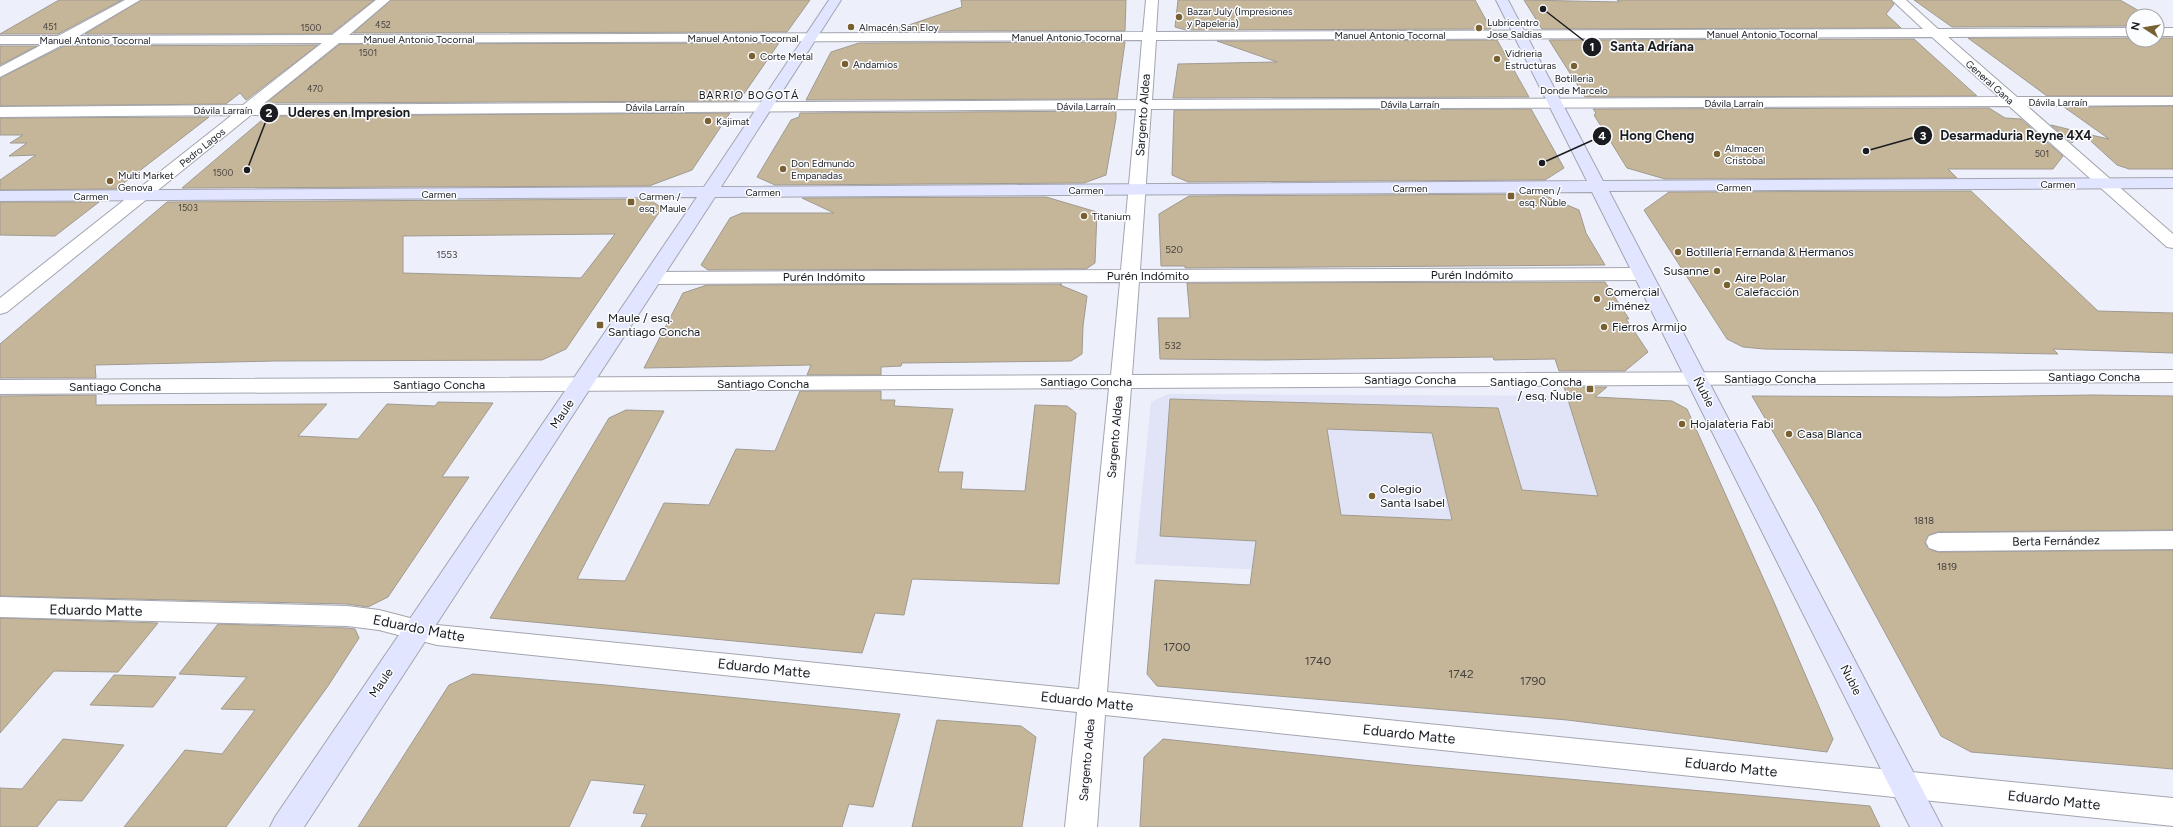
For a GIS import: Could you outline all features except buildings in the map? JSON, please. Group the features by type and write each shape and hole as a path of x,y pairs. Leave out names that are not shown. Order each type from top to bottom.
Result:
{"main road":[{"name":"Maule","path":"286,827 582,385 835,0"},
{"name":"Ñuble","path":"1502,0 1926,827"},
{"name":"Carmen","path":"0,196 1137,189 1599,188 2173,183"}],"street":[{"path":"0,73 134,0"},
{"name":"Pedro Lagos","path":"0,308 384,0"},
{"name":"Sargento Aldea","path":"1081,827 1137,189 1152,0"},
{"name":"General Gana","path":"1898,0 2173,243"},
{"name":"Manuel Antonio Tocornal","path":"0,40 2125,32"},
{"name":"Dávila Larraín","path":"0,112 766,106 1144,106 2173,101"},
{"name":"Purén Indómito","path":"653,278 1643,274"},
{"name":"Santiago Concha","path":"0,387 2173,376"},
{"name":"Berta Fernández","path":"1938,542 2173,540"},
{"name":"Eduardo Matte","path":"0,607 347,616 379,620 437,635 2173,812"}],"shaded area":[{"name":"Colegio Santa Isabel","path":"1168,394 1567,396 1597,495 1608,496 1467,579 1135,564 1151,402"}],"place":[{"name":"Santa Adríana","path":"1543,9"},
{"name":"Bazar July (Impresiones y Papeleria)","path":"1179,17"},
{"name":"Almacén San Eloy","path":"851,27"},
{"name":"Lubricentro Jose Saldias","path":"1479,28"},
{"name":"Corte Metal","path":"752,56"},
{"name":"Vidrieria Estructuras","path":"1497,59"},
{"name":"Andamios","path":"845,64"},
{"name":"Botilleria Donde Marcelo","path":"1574,66"},
{"name":"Kajimat","path":"708,121"},
{"name":"Desarmaduria Reyne 4X4","path":"1866,151"},
{"name":"Almacen Cristobal","path":"1717,154"},
{"name":"Hong Cheng","path":"1542,163"},
{"name":"Don Edmundo Empanadas","path":"783,169"},
{"name":"Uderes en Impresion","path":"247,170"},
{"name":"Multi Market Genova","path":"110,181"},
{"name":"Carmen / esq. Ñuble","path":"1511,196"},
{"name":"Carmen / esq. Maule","path":"631,202"},
{"name":"Titanium","path":"1084,216"},
{"name":"Botillería Fernanda & Hermanos","path":"1678,252"},
{"name":"Susanne","path":"1717,271"},
{"name":"Aire Polar Calefacción","path":"1727,285"},
{"name":"Comercial Jiménez","path":"1597,299"},
{"name":"Maule / esq. Santiago Concha","path":"600,325"},
{"name":"Fierros Armijo","path":"1604,327"},
{"name":"Santiago Concha / esq. Ñuble","path":"1590,389"},
{"name":"Hojalateria Fabi","path":"1682,424"},
{"name":"Casa Blanca","path":"1789,434"},
{"name":"Colegio Santa Isabel","path":"1372,496"}],"district":[{"name":"BARRIO BOGOTÁ","path":"749,95"}]}
